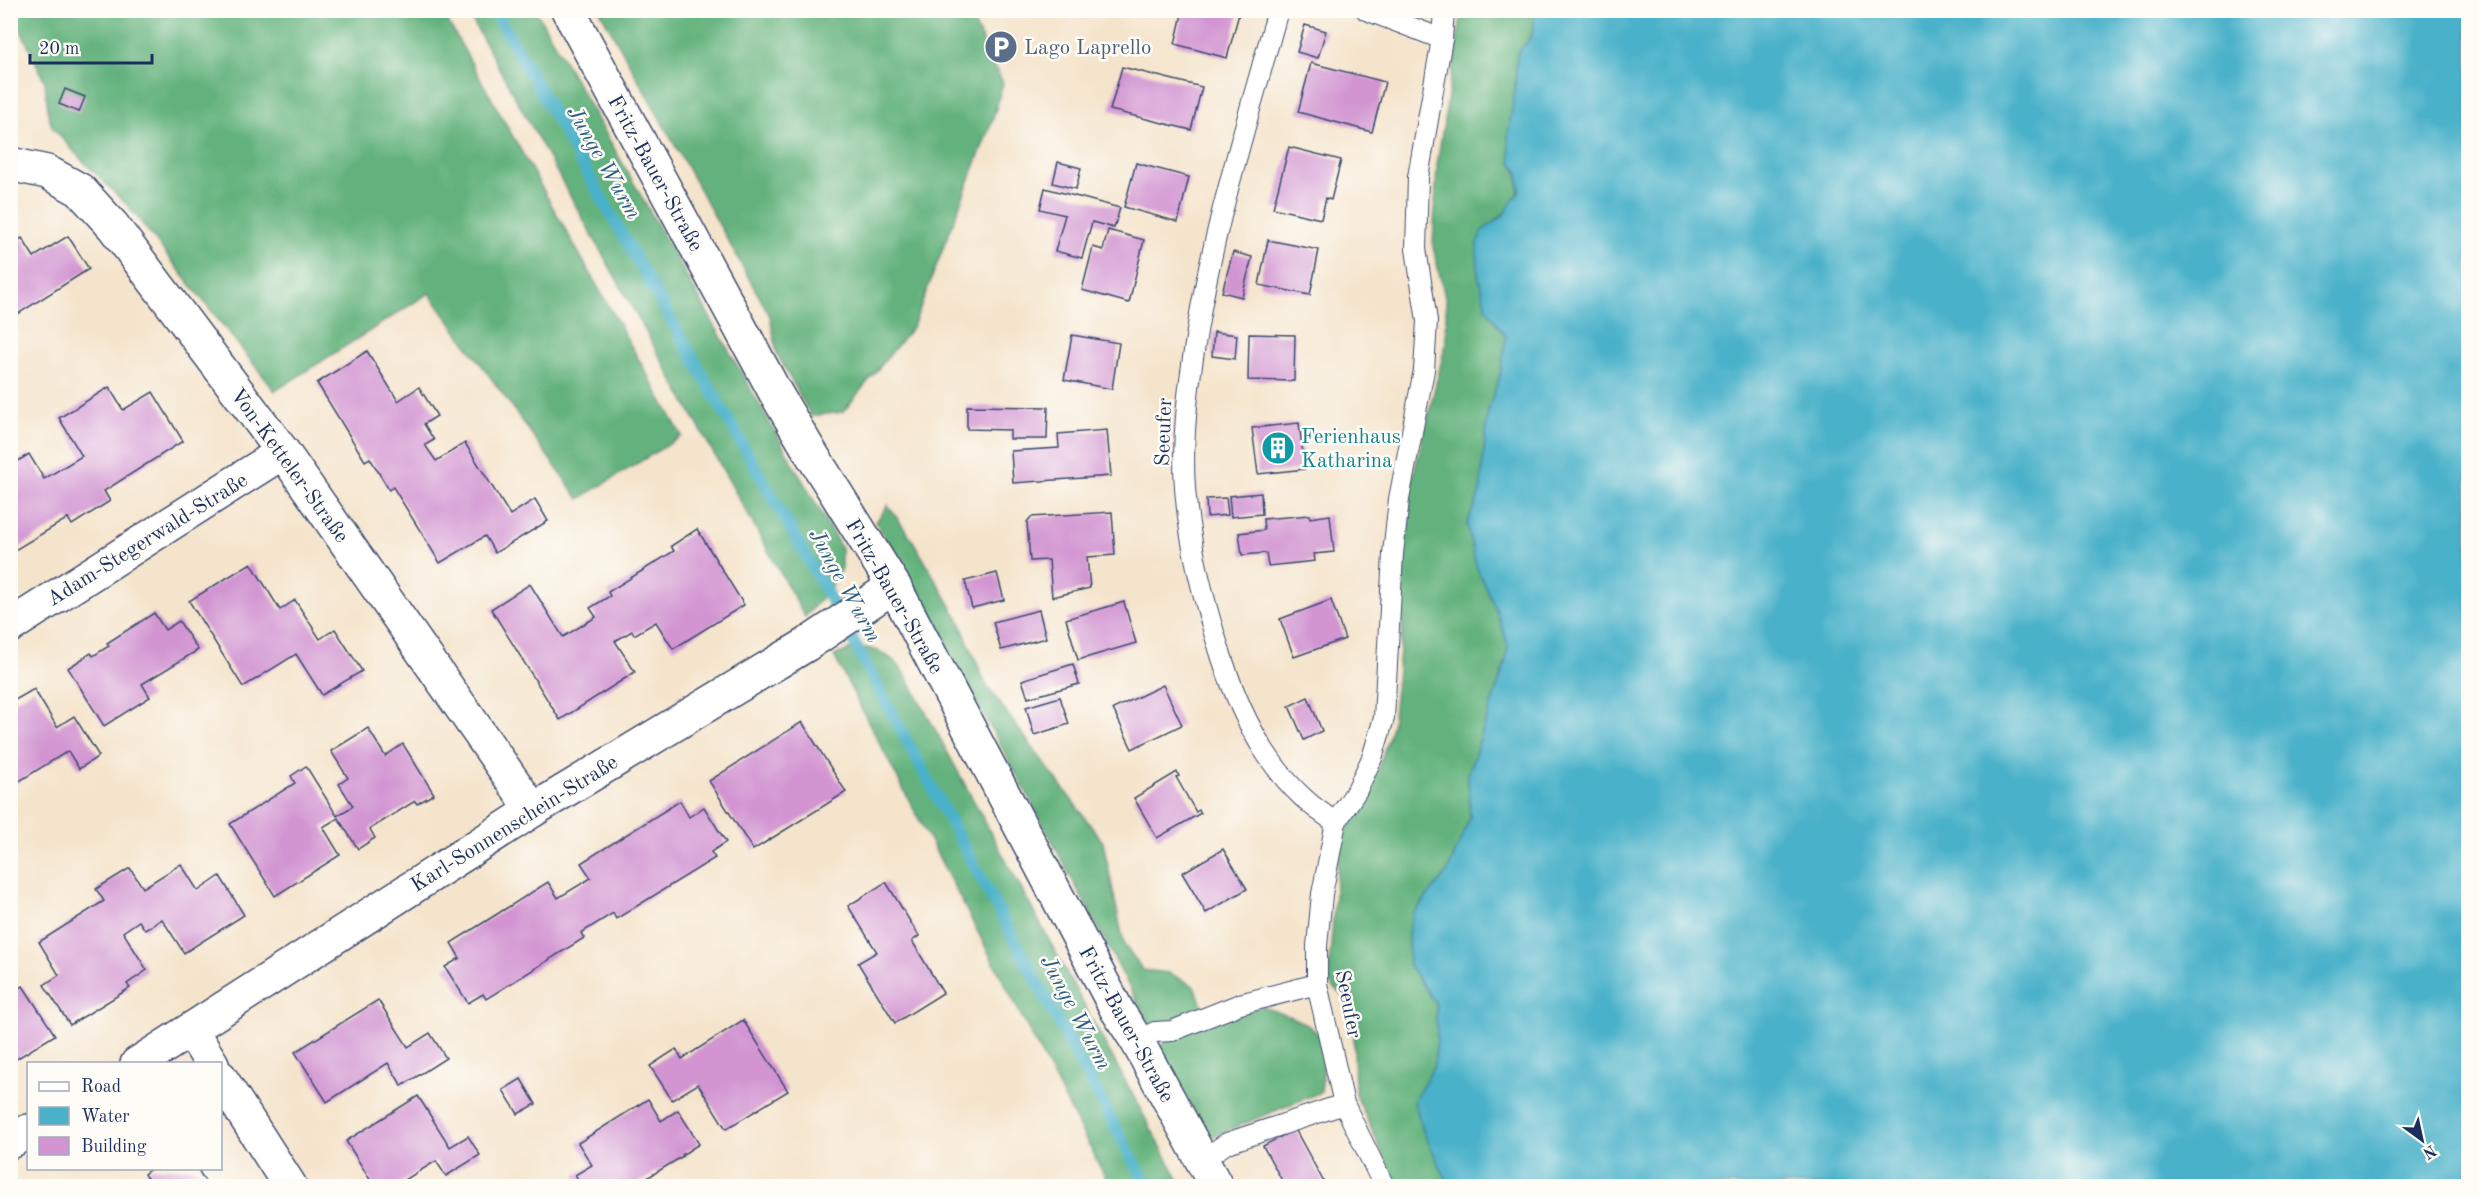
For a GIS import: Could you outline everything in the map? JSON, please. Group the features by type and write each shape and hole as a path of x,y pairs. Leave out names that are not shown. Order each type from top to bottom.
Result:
{"street":[{"name":"Fritz-Bauer-Straße","path":"568,10 781,401 894,586 1112,1000 1209,1173"},
{"name":"Von-Ketteler-Straße","path":"10,164 47,172 80,190 113,226 283,452 533,810"},
{"name":"Adam-Stegerwald-Straße","path":"10,626 283,452"},
{"name":"Karl-Sonnenschein-Straße","path":"140,1062 533,810 806,645 894,586"},
{"path":"191,1030 211,1062"},
{"path":"222,1080 290,1186"},
{"path":"10,1142 27,1132"}],"lane":[{"name":"Seeufer","path":"1278,10 1215,238 1198,318 1185,430 1186,498 1196,565 1213,628 1230,683 1246,719 1284,778 1315,810 1336,822"},
{"path":"1366,10 1442,39"},
{"name":"Seeufer","path":"1384,1186 1344,1104 1317,984 1317,946 1321,904 1336,822 1357,790 1372,758 1384,718 1393,554 1399,499 1424,370 1426,321 1416,249 1418,177 1442,39 1444,10"},
{"path":"1137,1041 1155,1032 1172,1031 1240,1004 1317,984"},
{"path":"1209,1173 1227,1143 1344,1104"}],"green space":[{"path":"12,11 442,11 682,436 579,499 429,293 275,391 129,207 52,127 48,113 45,82"},
{"path":"467,11 536,11 841,548 841,569 833,584 805,617"},
{"path":"600,11 968,11 1003,83 993,119 913,326 843,412 811,416 777,354 770,316"},
{"path":"1462,11 1532,11 1534,24 1530,39 1517,53 1511,162 1517,173 1518,192 1507,210 1482,231 1486,307 1506,337 1500,376 1488,410 1480,492 1467,525 1508,645 1505,664 1468,775 1470,817 1448,871 1413,914 1409,965 1436,1004 1437,1040 1434,1066 1414,1101 1424,1133 1447,1181 1454,1186 1397,1186 1355,1093 1353,1006 1328,982 1339,844 1378,770 1392,726 1402,631 1403,550 1412,481 1446,343 1446,301 1433,247 1437,164"},
{"path":"888,505 913,541 959,620 986,685 1103,842 1124,945 1143,970 1169,973 1194,986 1203,1007 1151,1028 1017,775 876,522"},
{"path":"856,647 871,649 883,654 894,661 904,672 1182,1186 1110,1186 834,656"},
{"path":"1261,1006 1302,1022 1318,1035 1323,1043 1325,1054 1321,1092 1209,1138 1159,1047 1175,1034"}],"water":[{"path":"1532,11 2468,11 2468,1186 1454,1186 1447,1181 1424,1133 1414,1101 1434,1066 1437,1040 1436,1004 1409,965 1408,933 1413,914 1448,871 1470,817 1468,775 1505,664 1508,645 1496,610 1476,566 1467,524 1480,492 1488,410 1500,376 1506,337 1486,308 1478,275 1477,244 1482,231 1502,217 1520,190 1518,171 1511,162 1508,135 1515,90 1517,53 1527,43 1534,30"}],"building":[{"path":"1183,10 1240,10 1227,58 1175,44"},
{"path":"1305,25 1326,31 1318,58 1297,52"},
{"path":"1311,63 1385,82 1372,132 1298,112"},
{"path":"1122,67 1202,87 1191,130 1110,110"},
{"path":"65,89 85,97 79,112 59,104"},
{"path":"1289,147 1341,160 1331,200 1326,198 1321,219 1273,208"},
{"path":"1058,162 1081,168 1076,189 1053,183"},
{"path":"1136,163 1189,177 1178,222 1124,207"},
{"path":"1045,188 1120,208 1114,228 1092,222 1082,258 1055,251 1065,215 1040,209"},
{"path":"1108,230 1144,240 1129,303 1082,290 1093,247 1103,250"},
{"path":"68,236 89,269 10,319 10,245 22,238 34,257"},
{"path":"1268,240 1319,250 1310,295 1259,285"},
{"path":"1233,252 1252,257 1242,297 1222,292"},
{"path":"1214,332 1237,335 1235,359 1212,356"},
{"path":"1249,334 1295,335 1294,381 1248,380"},
{"path":"1072,335 1119,343 1112,389 1064,380"},
{"path":"367,351 398,401 419,387 437,416 424,424 434,440 425,445 436,461 465,443 510,515 535,499 548,521 495,553 485,536 440,563 393,487 389,490 370,458 365,461 317,383"},
{"path":"109,387 123,410 153,392 183,441 104,491 110,501 72,525 68,518 10,553 10,466 29,454 44,479 82,456 59,418"},
{"path":"967,406 1048,407 1047,439 1010,439 1010,430 967,429"},
{"name":"Ferienhaus Katharina","path":"1299,423 1305,469 1258,474 1252,428"},
{"path":"1107,430 1111,476 1013,483 1011,451 1059,448 1058,434"},
{"path":"1261,493 1262,514 1231,517 1229,496"},
{"path":"1226,498 1228,515 1207,517 1206,499"},
{"path":"1112,512 1115,555 1087,557 1090,588 1052,597 1049,560 1030,561 1027,522 1031,517"},
{"path":"1310,515 1310,518 1330,515 1334,552 1314,554 1315,561 1268,566 1266,553 1242,555 1239,533 1264,530 1263,519"},
{"path":"697,529 744,605 673,649 656,622 634,635 632,631 615,641 635,672 560,720 491,609 530,584 563,637 596,617 590,608 610,596 608,592 674,551 671,546"},
{"path":"251,563 280,610 295,600 320,639 335,629 362,671 322,695 296,654 243,687 189,601"},
{"path":"997,573 1004,600 972,608 965,581"},
{"path":"1331,600 1345,639 1294,657 1280,619"},
{"path":"1124,602 1136,643 1078,660 1066,619"},
{"path":"1039,610 1046,638 1001,650 993,622"},
{"path":"154,613 165,630 179,621 198,650 142,684 150,697 104,726 68,668 91,653 93,656 109,646 107,643"},
{"path":"1073,664 1079,684 1028,698 1022,680"},
{"path":"1163,685 1182,725 1132,749 1113,709"},
{"path":"34,689 57,727 74,716 99,756 79,769 68,751 10,787 10,703"},
{"path":"1060,697 1069,724 1034,735 1026,707"},
{"path":"1308,697 1322,731 1304,740 1289,706"},
{"path":"802,722 846,792 753,850 709,781"},
{"path":"368,728 385,756 403,744 434,794 417,804 415,801 370,829 375,838 358,849 338,818 323,827 340,855 275,896 230,824 295,783 291,776 306,766 337,816 353,806 339,784 348,778 331,751"},
{"path":"1177,772 1179,776 1176,777 1196,812 1199,810 1201,813 1157,838 1134,798"},
{"path":"680,801 689,817 704,807 726,842 711,852 715,858 616,919 613,913 581,933 584,938 486,999 483,994 468,1003 445,967 460,958 451,943 548,882 558,898 591,878 581,863"},
{"path":"1223,849 1247,889 1206,913 1182,873"},
{"path":"181,864 198,891 220,876 244,915 184,953 162,919 145,930 139,921 123,932 147,970 127,984 130,988 70,1025 44,985 59,975 39,942 104,901 96,889 130,868 143,888"},
{"path":"886,882 919,936 912,941 943,993 895,1023 858,963 877,952 848,906"},
{"path":"23,986 55,1035 10,1063 10,993"},
{"path":"378,1000 408,1047 430,1033 446,1058 402,1086 388,1063 327,1102 295,1052"},
{"path":"743,1020 788,1091 726,1129 698,1084 672,1100 650,1066 676,1049 682,1059"},
{"path":"521,1079 536,1104 518,1114 503,1090"},
{"path":"418,1096 450,1147 468,1136 480,1155 446,1176 436,1161 395,1186 374,1186 346,1141"},
{"path":"648,1099 661,1121 678,1110 699,1144 634,1186 583,1186 575,1175 592,1165 578,1143"},
{"path":"1295,1129 1326,1186 1285,1186 1263,1146"},
{"path":"149,1170 198,1170 208,1186 152,1186 144,1174"}],"waterway":[{"name":"Junge Wurm","path":"494,10 825,589 1147,1186"}],"place":[{"name":"Lago Laprello","path":"1001,47"},
{"name":"Ferienhaus Katharina","path":"1278,448"}]}
